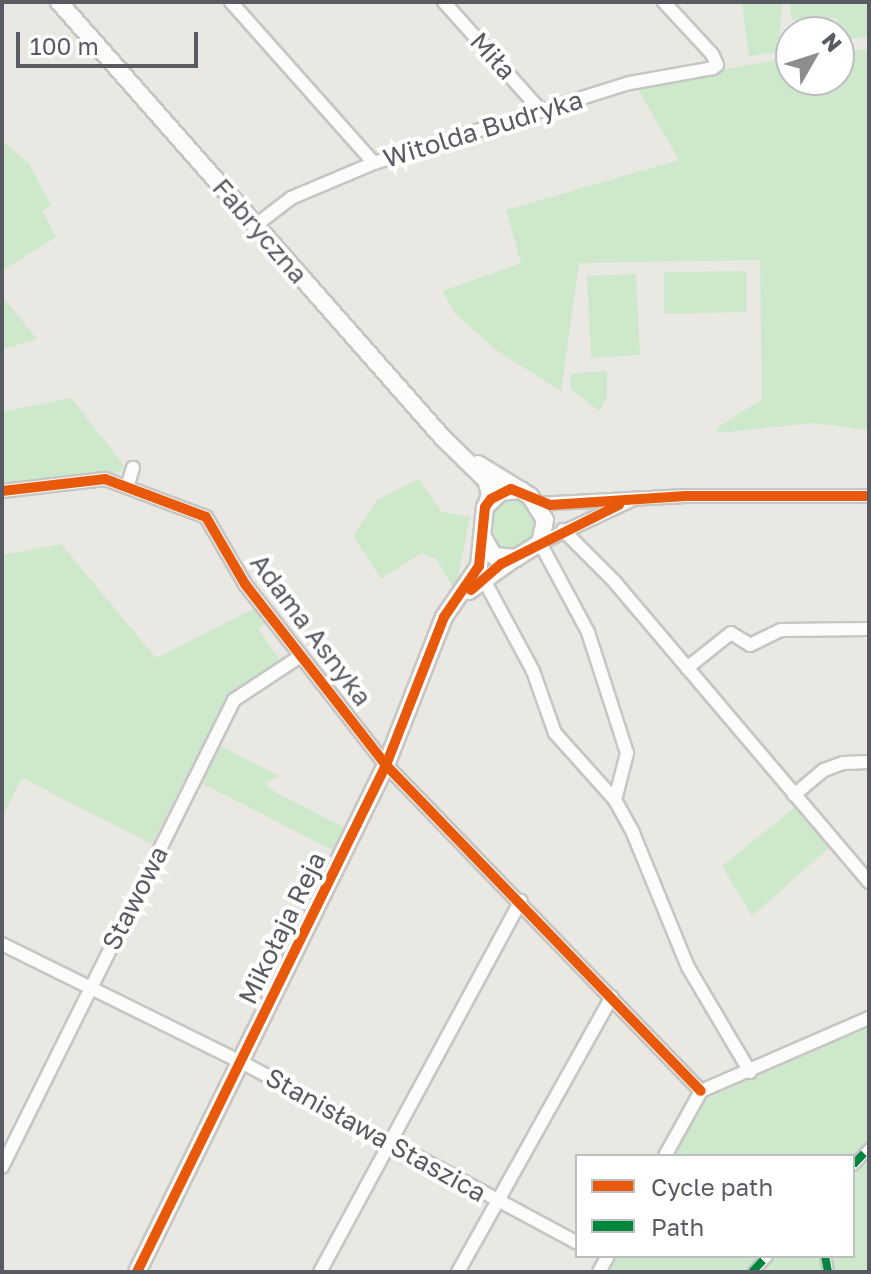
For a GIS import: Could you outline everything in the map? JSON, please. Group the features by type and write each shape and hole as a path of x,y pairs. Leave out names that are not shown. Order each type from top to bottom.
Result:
{"street":[{"name":"Fabryczna","path":"59,2 489,485 485,507"},
{"path":"231,2 374,163"},
{"name":"Miła","path":"444,2 541,111"},
{"name":"Witolda Budryka","path":"256,225 291,198 374,163 630,83 713,68 715,59 664,2"},
{"name":"Fabryczna","path":"464,458 521,490"},
{"path":"128,484 133,468"},
{"name":"Adama Asnyka","path":"2,491 105,479 128,484 212,523 245,584 386,765 521,901 701,1091"},
{"path":"615,800 627,753 581,615 540,543 545,528 537,504 521,490 501,492 485,507 481,573 533,671 555,733 615,800 688,967 750,1072"},
{"path":"537,504 634,499 869,496"},
{"path":"481,573 516,558 563,530 634,499"},
{"path":"563,530 687,668 869,882"},
{"path":"484,537 494,556 516,558"},
{"name":"Mikołaja Reja","path":"137,1272 386,765 436,635 457,599 481,573"},
{"path":"687,668 731,633 750,645 781,630 869,629"},
{"name":"Stawowa","path":"2,1167 234,700 299,657"},
{"path":"794,795 824,770 843,763 869,762"},
{"path":"320,1272 521,901"},
{"name":"Stanisława Staszica","path":"2,944 240,1062 575,1242"},
{"path":"458,1272 612,997"},
{"path":"666,1154 701,1091 869,1018"},
{"path":"855,1163 869,1148"}],"green space":[{"path":"742,2 782,2 781,16 775,16 775,53 749,56"},
{"path":"789,2 869,2 869,37 855,39 855,16 791,16"},
{"path":"869,49 869,430 813,423 718,433 717,428 762,399 760,260 579,263 561,391 499,352 455,314 443,291 521,263 506,210 679,160 636,86 775,60 775,96 855,96 855,50"},
{"path":"2,141 29,163 51,206 42,211 56,237 2,271"},
{"path":"746,271 747,312 664,314 664,272"},
{"path":"636,274 640,355 591,358 587,276"},
{"path":"2,296 37,339 2,349"},
{"path":"607,371 607,397 599,411 570,388 571,374"},
{"path":"71,398 124,465 121,472 2,485 2,412"},
{"path":"419,479 442,512 470,517 455,591 436,559 422,553 381,579 353,536 377,500"},
{"path":"505,498 525,501 537,519 533,536 508,551 491,539 494,509"},
{"path":"61,544 156,658 255,608 266,623 258,629 283,664 236,695 228,694 152,844 22,778 2,818 2,555"},
{"path":"219,745 279,776 266,783 276,793 347,829 336,852 201,783"},
{"path":"799,804 830,847 752,916 722,866"},
{"path":"869,1026 869,1272 606,1272 615,1258 855,1258 855,1154 673,1154 704,1100"}],"marked path":[{"path":"855,1163 869,1148"},
{"path":"752,1272 765,1258"},
{"path":"825,1258 828,1272"}],"cycle path":[{"path":"2,491 105,479 206,517 245,584 386,765 701,1091"},
{"path":"137,1272 386,765 444,617 479,566 485,507 491,499 511,489 550,505 686,496 869,496"},
{"path":"471,590 501,564 619,505"}]}
